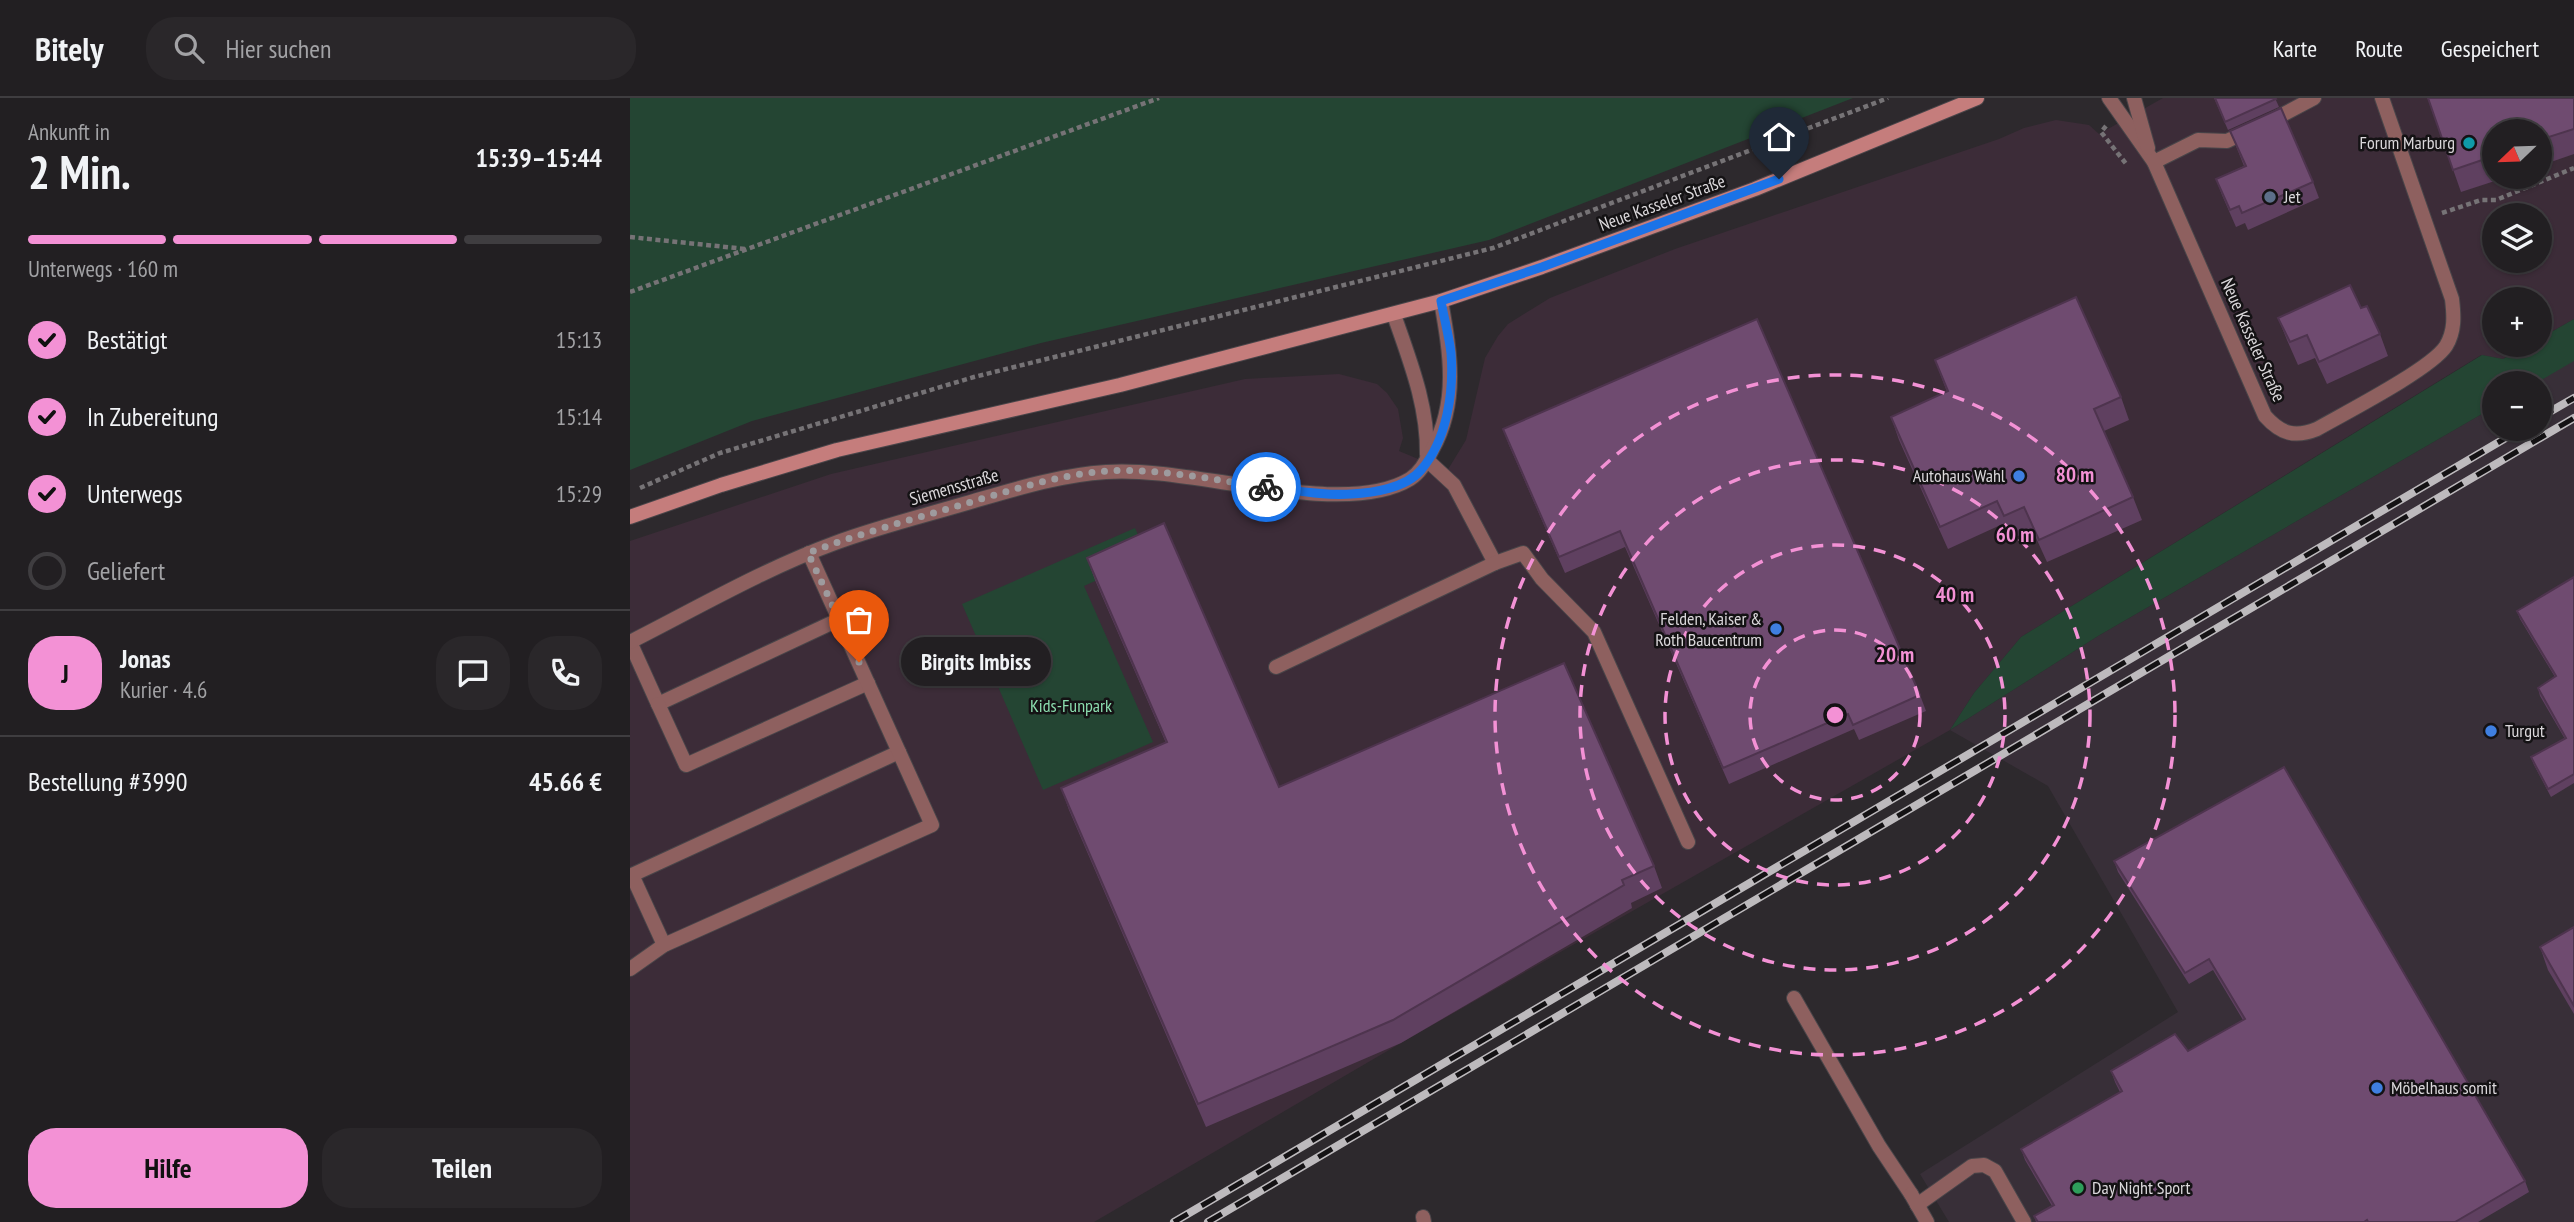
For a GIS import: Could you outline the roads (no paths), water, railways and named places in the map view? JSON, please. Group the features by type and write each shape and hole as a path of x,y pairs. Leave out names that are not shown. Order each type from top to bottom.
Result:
{"main road":[{"name":"Neue Kasseler Straße","path":"630,517 721,485 837,450 1120,385 1441,301 1755,189 1977,98"}],"street":[{"name":"Neue Kasseler Straße","path":"2109,98 2151,157"},
{"name":"Neue Kasseler Straße","path":"2134,98 2151,157 2266,416 2276,428 2289,435 2304,434 2317,429 2428,364 2444,349 2452,333 2452,299 2382,98"},
{"path":"2151,157 2198,140 2227,141 2287,114 2314,98"},
{"name":"Siemensstraße","path":"630,642 808,553 890,525 1068,477 1107,471 1145,472 1319,494 1351,494 1392,487 1420,471 1446,418 1451,393 1451,353 1441,301"},
{"path":"1394,314 1423,409 1427,433 1427,460 1454,485 1495,564"},
{"path":"630,969 664,945 932,825 808,553"},
{"path":"1276,667 1495,564 1523,554 1542,579 1594,632 1688,842"},
{"path":"659,704 840,619"},
{"path":"630,642 685,765 868,683"},
{"path":"664,945 632,875 899,752"},
{"path":"1794,998 1879,1146 1927,1222"},
{"path":"1914,1199 1972,1166 1984,1166 1995,1171 2024,1222"}],"railway":[{"path":"2552,411 2574,398"},
{"path":"1208,1222 2574,418"},
{"path":"1174,1222 2501,441"}],"place":[{"name":"Forum Marburg","path":"2469,143"},
{"name":"Jet","path":"2270,197"},
{"name":"Autohaus Wahl","path":"2019,476"},
{"name":"Felden, Kaiser & Roth Baucentrum","path":"1776,629"},
{"name":"Birgits Imbiss","path":"859,662"},
{"name":"Turgut","path":"2491,731"},
{"name":"Möbelhaus somit","path":"2377,1088"},
{"name":"Day Night Sport","path":"2078,1188"}],"park label":[{"name":"Kids-Funpark","path":"1071,706"}]}
